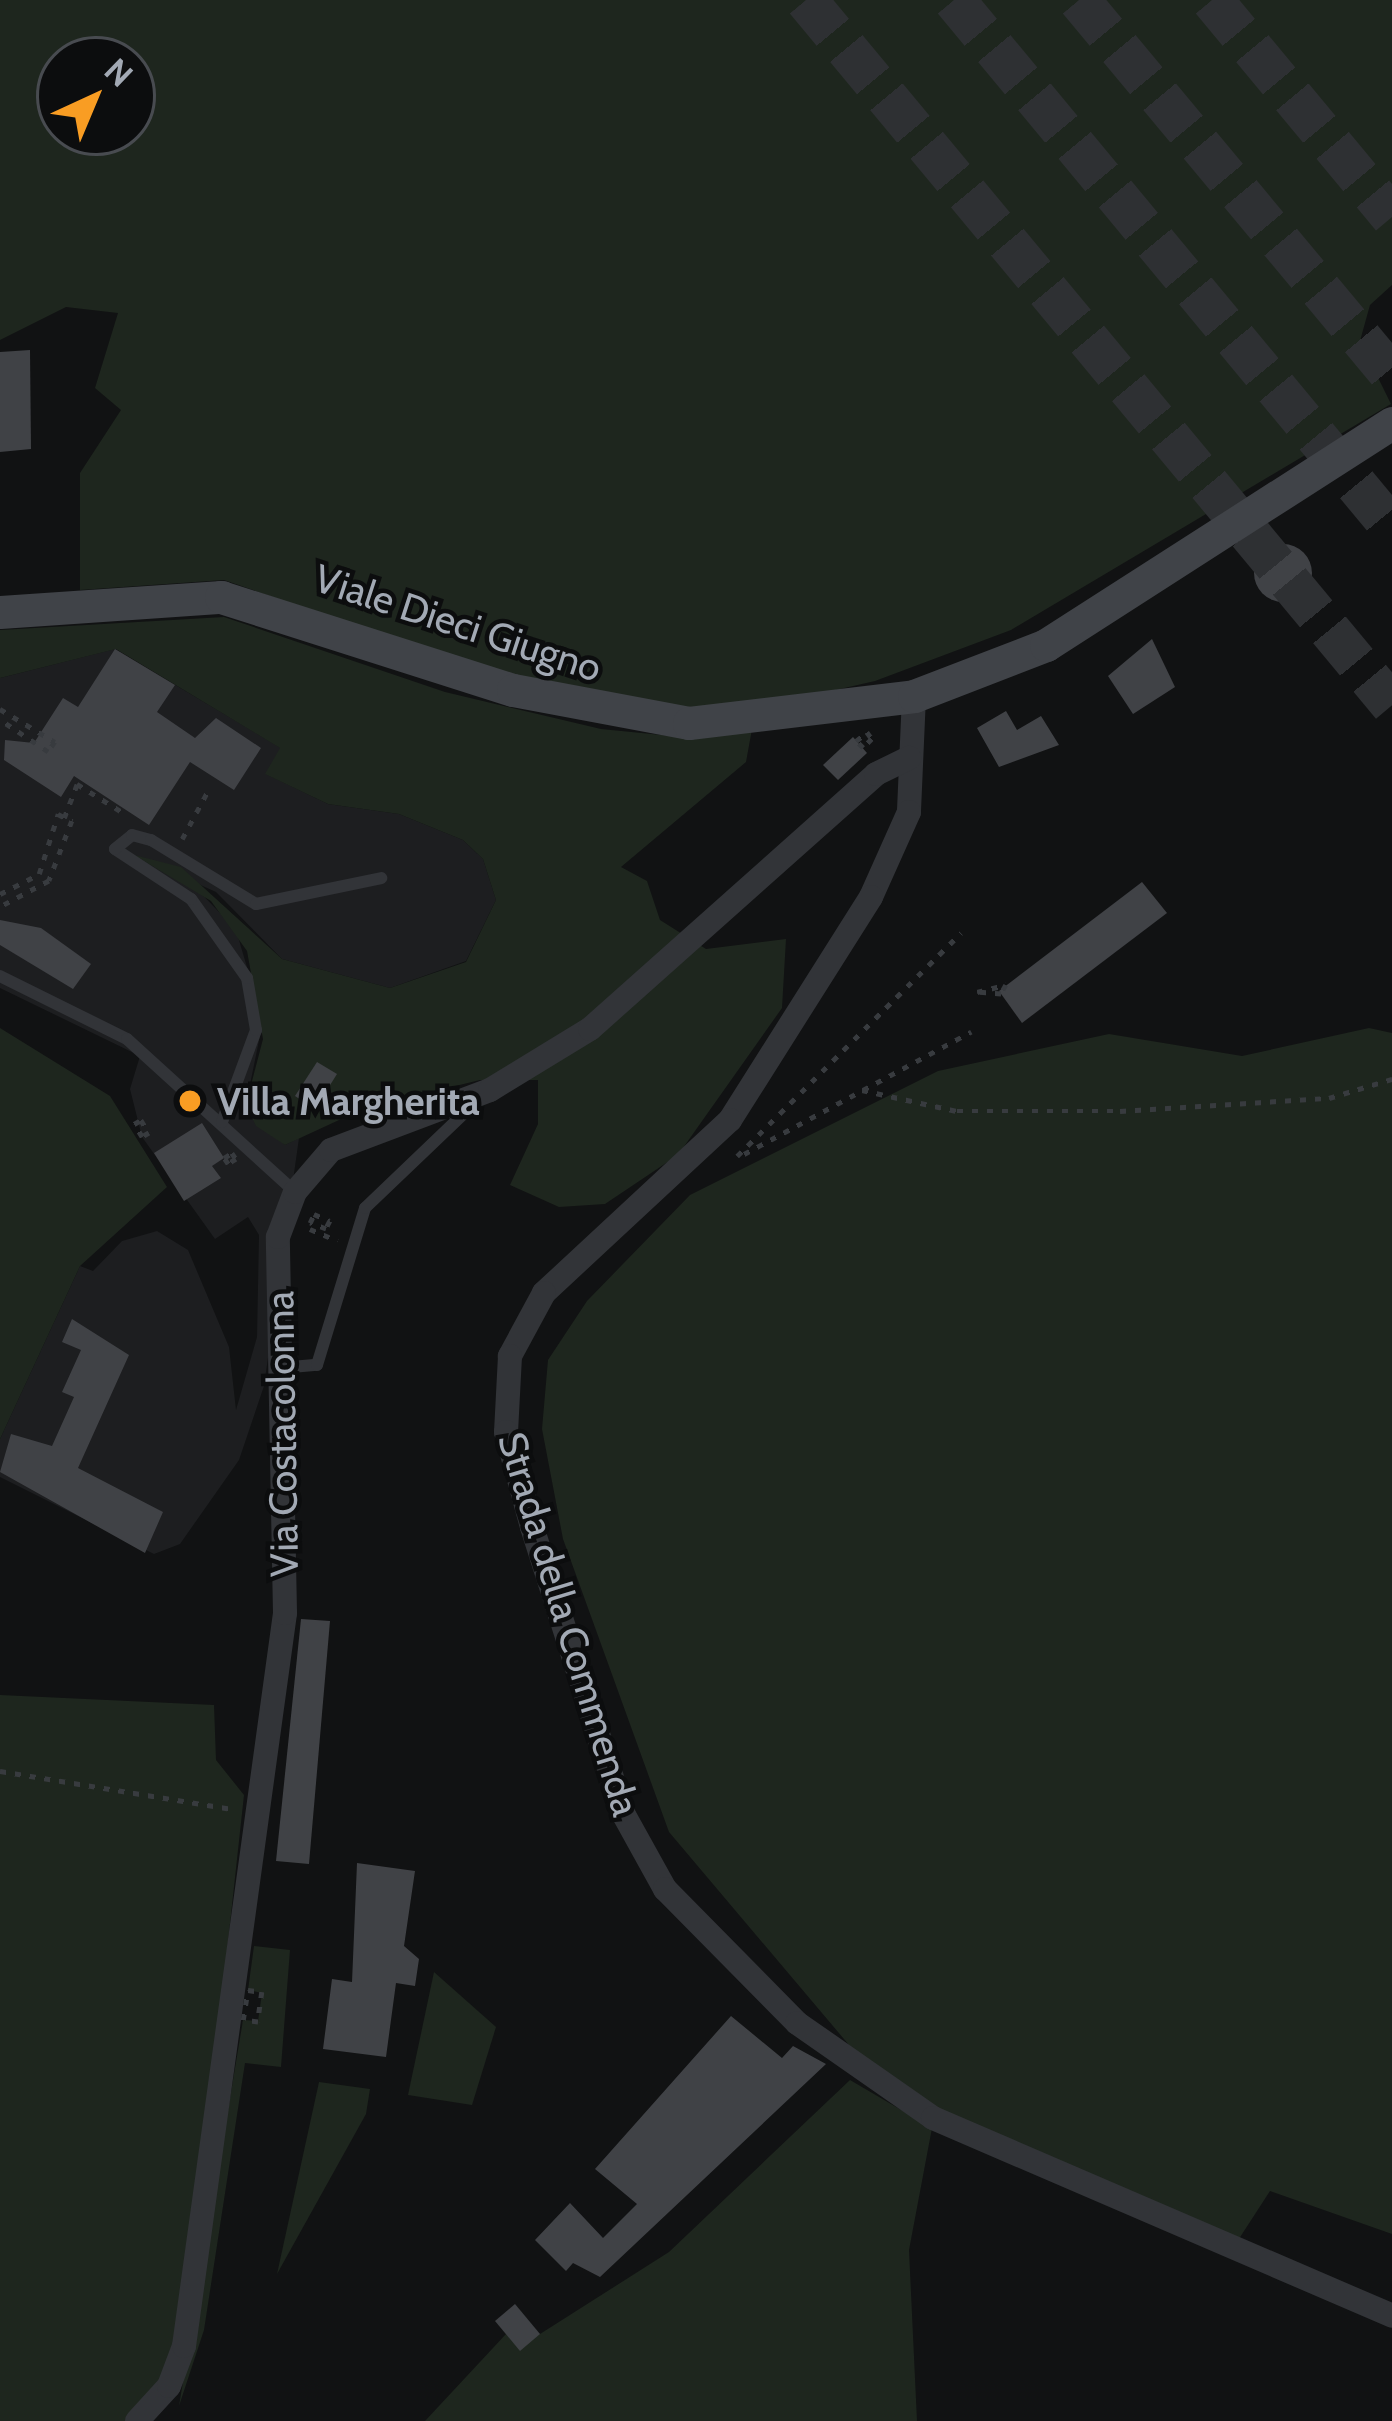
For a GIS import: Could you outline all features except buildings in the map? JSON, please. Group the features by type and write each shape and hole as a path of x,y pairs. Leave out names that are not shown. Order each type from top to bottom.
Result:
{"main road":[{"name":"Viale Dieci Giugno","path":"0,612 221,597 512,690 688,723 914,696 1046,645 1392,423"}],"street":[{"name":"Strada della Commenda","path":"914,696 901,844 702,1153 544,1293 503,1396 532,1527 624,1815 665,1889 797,2023 934,2118 1392,2316"},
{"name":"Via Costacolonna","path":"137,2421 169,2386 184,2346 285,1613 278,1237 295,1192 331,1150 490,1090 590,1029 876,774 910,758"}],"lane":[{"path":"222,1123 256,1030 247,978 191,899 115,849 132,835 176,850 256,904 381,878"},
{"path":"0,976 127,1039 295,1192"},
{"path":"279,1368 317,1365 365,1208 490,1090"}],"path":[{"path":"0,709 55,742 48,752 0,720"},
{"path":"0,894 39,874 77,784 137,821"},
{"path":"158,834 176,850 210,788"},
{"path":"0,907 49,881 72,821 64,818"},
{"path":"737,1156 961,932"},
{"path":"702,1153 737,1156 971,1032"},
{"path":"862,1090 957,1111 1120,1111 1329,1098 1392,1079"},
{"path":"311,1230 325,1235"},
{"path":"0,1771 256,1813"}],"shaded area":[{"path":"0,0 1392,0 1392,285 1370,305 1360,341 1391,404 1011,630 875,681 770,705 664,711 457,661 224,580 80,590 80,473 121,410 95,388 118,313 66,307 0,340"},
{"path":"224,617 445,692 601,729 692,738 752,729 746,762 621,867 647,881 660,920 706,949 786,939 782,1008 678,1155 605,1204 559,1207 510,1185 538,1124 538,1080 480,1080 365,1108 285,1145 256,1126 246,1104 263,1039 247,951 211,901 134,855 181,867 282,959 390,988 466,962 496,900 483,859 463,840 399,814 328,804 265,774 280,748 116,649 0,678 0,630"},
{"name":"Villa Margherita","path":"115,649 281,748 266,774 328,804 399,814 463,840 483,859 496,900 466,961 390,988 282,959 216,892 136,856 198,890 236,930 263,1021 246,1104 285,1145 299,1138 264,1386 239,1460 180,1544 154,1554 0,1477 0,1439 80,1266 93,1271 122,1241 157,1231 188,1250 229,1347 236,1410 257,1337 259,1235 248,1217 215,1239 142,1137 130,1089 140,1056 0,988 0,678"},
{"path":"0,1028 110,1096 167,1187 80,1266 0,1439"},
{"path":"1369,1028 1392,1033 1392,2234 1270,2191 1235,2245 933,2118 849,2045 669,1832 563,1539 542,1429 548,1360 587,1301 690,1195 938,1071 1109,1034 1242,1056"},
{"path":"0,1695 214,1705 216,1760 244,1795 184,2346 137,2421 0,2421"},
{"path":"254,1946 290,1950 281,2067 245,2063 204,2330 179,2406 243,2020 258,2021 262,1993 248,1990"},
{"path":"434,1972 496,2027 472,2105 408,2095"},
{"path":"850,2080 932,2128 909,2250 917,2421 425,2421 506,2334 540,2334 669,2252"},
{"path":"319,2082 370,2089 366,2114 277,2274"}],"tunnel":[{"path":"806,0 1392,705"},
{"path":"954,0 1392,528"},
{"path":"1079,0 1392,376"},
{"path":"1212,0 1392,217"}],"place":[{"name":"Villa Margherita","path":"190,1101"}]}
